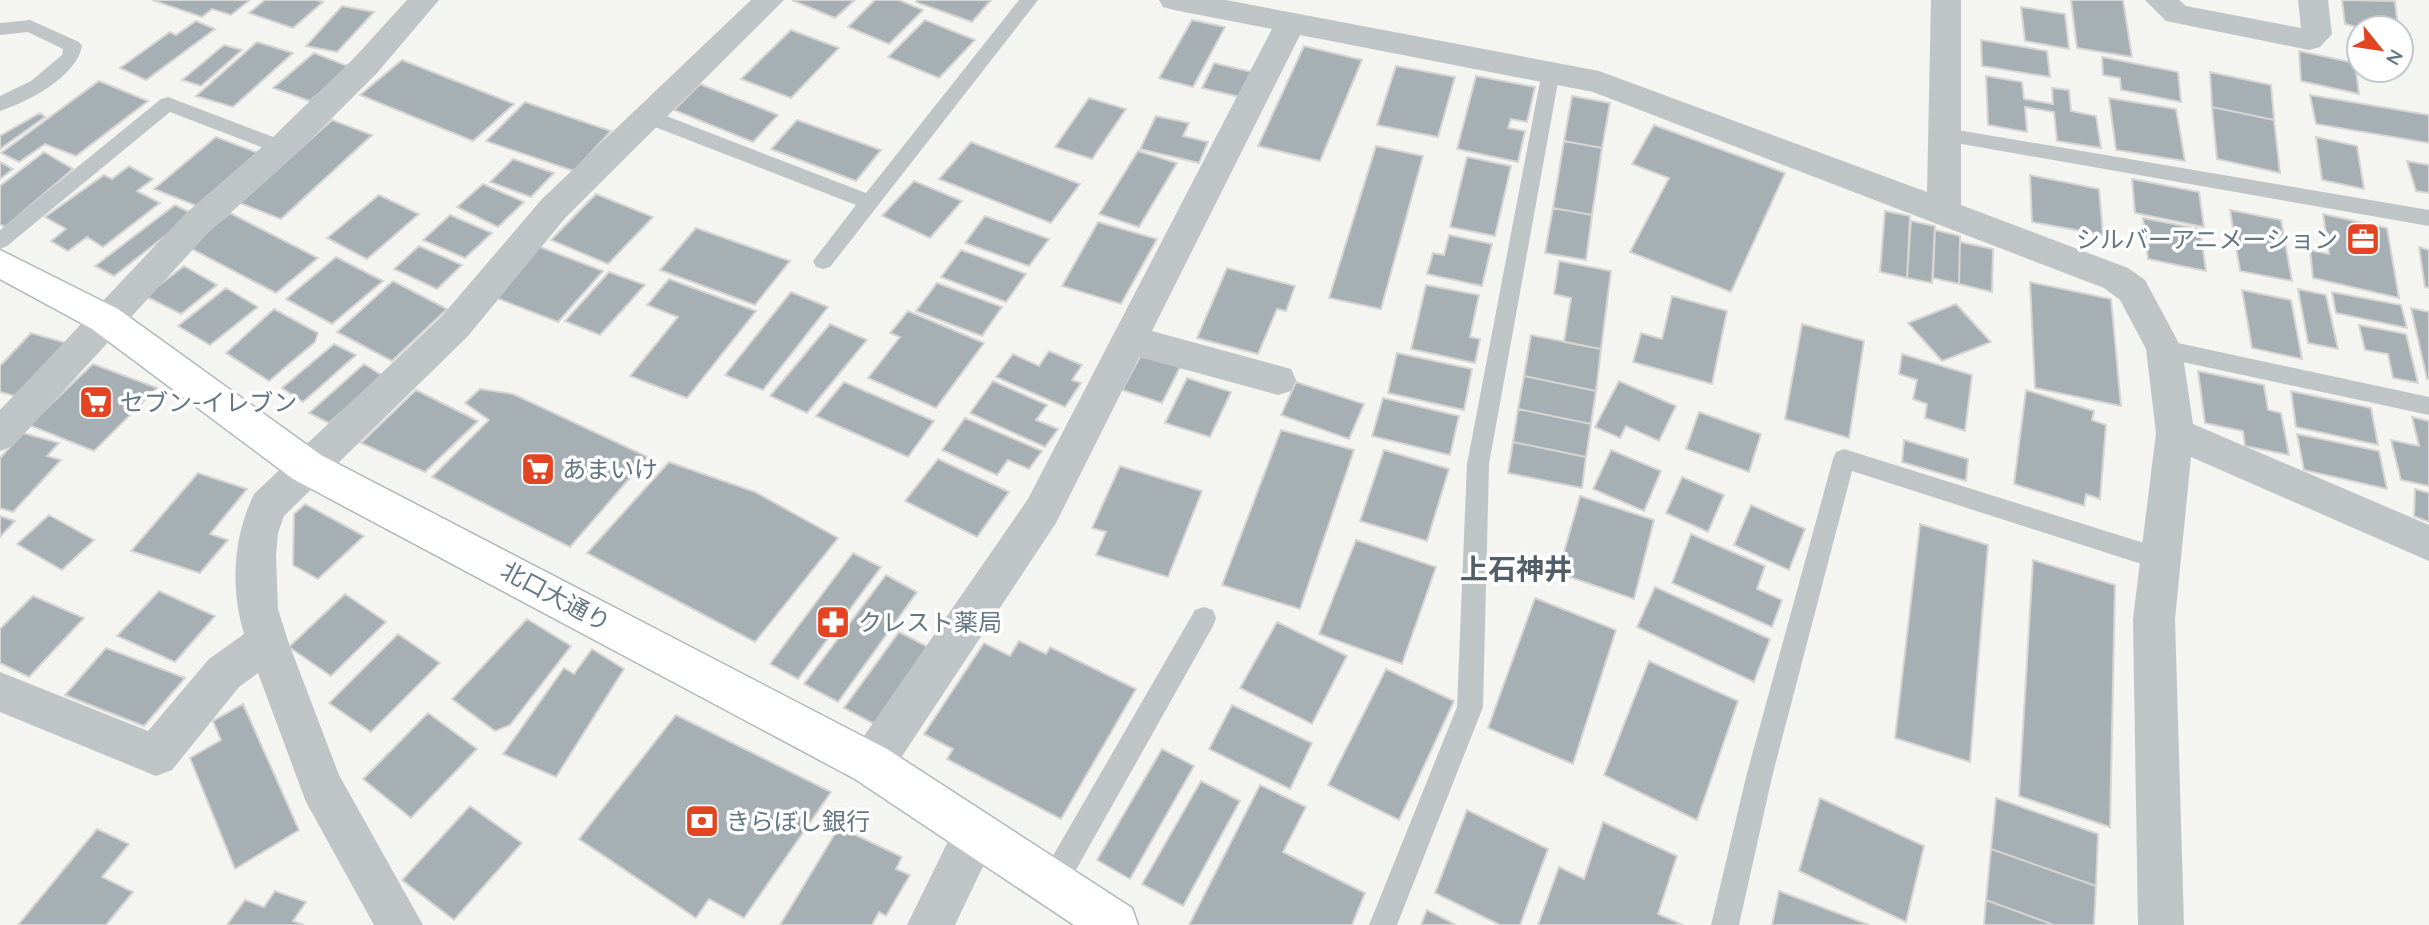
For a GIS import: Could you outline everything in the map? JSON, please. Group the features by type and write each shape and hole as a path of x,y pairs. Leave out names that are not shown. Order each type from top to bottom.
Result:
{"street":[{"path":"0,435 197,223 282,148 366,65 424,0"},
{"path":"400,925 322,787 267,641 257,609 258,533 268,506 455,326 554,208 769,0"},
{"path":"1174,0 1599,82 2116,278 2133,290 2164,349 2175,433 2154,619 2161,925"},
{"path":"1944,212 1946,0"},
{"path":"2160,0 2177,14 2309,40 2317,34 2313,0"},
{"path":"871,764 1042,511 1290,24"},
{"name":"北口大通り","path":"0,263 105,319 307,467 871,764 1115,925"},
{"path":"1130,340 1278,380"},
{"path":"2175,433 2429,543"},
{"path":"0,692 156,755 224,673 267,641"},
{"path":"930,925 976,833"}],"lane":[{"path":"823,261 1029,0"},
{"path":"0,29 30,26 73,46 71,58 38,86 0,104"},
{"path":"1383,925 1470,707 1478,464 1551,71"},
{"path":"0,241 168,104 282,148"},
{"path":"649,117 870,202"},
{"path":"1946,135 2429,218"},
{"path":"2164,349 2429,406"},
{"path":"1725,925 1759,777 1844,459 2160,558"},
{"path":"1053,883 1204,618"}],"building":[{"path":"152,0 250,0 231,15 212,9 202,17"},
{"path":"265,0 323,2 293,28 249,13"},
{"path":"792,0 855,0 835,18"},
{"path":"875,0 899,0 923,10 889,44 848,27"},
{"path":"991,0 972,22 916,2"},
{"path":"2071,0 2123,0 2132,57 2077,48"},
{"path":"2342,0 2395,1 2396,14 2345,14 2345,24"},
{"path":"342,6 374,12 337,52 306,46"},
{"path":"2021,7 2065,14 2069,49 2025,41"},
{"path":"925,20 975,40 939,78 888,57"},
{"path":"1192,20 1225,27 1193,87 1159,78"},
{"path":"196,21 215,29 146,80 120,68 170,32 176,35"},
{"path":"791,30 839,48 791,98 741,79"},
{"path":"1981,40 2047,51 2050,77 1982,66"},
{"path":"257,42 293,53 233,107 196,96"},
{"path":"224,45 242,50 201,86 182,80"},
{"path":"1304,46 1362,60 1320,161 1258,146"},
{"path":"2299,51 2345,61 2345,84 2358,84 2359,94 2301,81"},
{"path":"314,53 350,67 310,101 273,88"},
{"path":"2102,57 2178,72 2181,102 2121,90 2120,78 2103,75"},
{"path":"402,60 514,104 473,141 360,95"},
{"path":"1214,63 1252,72 1240,97 1202,88"},
{"path":"1396,66 1455,77 1438,137 1377,125"},
{"path":"2210,72 2271,85 2274,120 2212,107"},
{"path":"1476,76 1535,87 1527,122 1511,119 1508,128 1525,131 1518,162 1457,149"},
{"path":"1986,76 2022,82 2024,99 2053,104 2052,88 2069,90 2071,111 2096,116 2101,148 2057,141 2054,112 2025,107 2027,132 1988,125"},
{"path":"99,81 148,101 76,156 45,144 19,162 1,153"},
{"path":"700,84 778,115 753,142 674,110"},
{"path":"2310,95 2429,115 2429,143 2316,124"},
{"path":"1572,96 1610,103 1602,148 1564,141"},
{"path":"1089,98 1126,109 1092,159 1055,147"},
{"path":"2109,98 2176,109 2185,161 2116,150"},
{"path":"525,102 611,131 574,171 486,141"},
{"path":"2212,107 2274,120 2280,173 2217,159"},
{"path":"40,113 45,117 0,149 0,136"},
{"path":"1156,116 1189,123 1183,136 1208,142 1199,163 1140,149"},
{"path":"332,120 372,135 281,219 240,203"},
{"path":"797,120 881,150 856,181 771,149"},
{"path":"1654,125 1785,173 1731,292 1630,252 1669,178 1632,164"},
{"path":"216,137 258,153 197,206 154,189"},
{"path":"2316,137 2357,146 2364,189 2322,180"},
{"path":"1564,141 1602,148 1592,215 1553,208"},
{"path":"971,142 1080,184 1051,223 939,179"},
{"path":"1376,146 1423,156 1381,309 1329,298"},
{"path":"1138,151 1177,163 1139,227 1099,214"},
{"path":"44,152 73,169 5,227 0,224 0,186"},
{"path":"1467,157 1511,166 1495,236 1450,227"},
{"path":"513,159 554,173 531,197 490,182"},
{"path":"2407,161 2429,165 2429,193 2416,191"},
{"path":"0,162 13,169 0,179"},
{"path":"129,166 153,179 137,191 160,203 103,247 87,237 68,251 51,241 66,229 45,217 104,175 112,179"},
{"path":"2030,175 2099,189 2103,235 2032,222"},
{"path":"2132,179 2199,192 2204,227 2135,213"},
{"path":"914,181 962,201 930,238 882,216"},
{"path":"483,184 524,202 498,227 457,207"},
{"path":"596,194 653,217 608,264 551,240"},
{"path":"379,195 419,214 367,259 327,238"},
{"path":"175,205 193,214 114,276 95,266"},
{"path":"1553,208 1592,215 1586,260 1545,253"},
{"path":"2230,210 2281,220 2292,281 2240,271"},
{"path":"1885,211 1910,216 1907,278 1880,272"},
{"path":"230,213 318,258 276,293 188,247"},
{"path":"2323,214 2387,228 2399,298 2313,278 2310,250 2329,254"},
{"path":"450,215 492,233 465,258 423,240"},
{"path":"985,216 1049,239 1029,266 965,243"},
{"path":"2143,218 2200,229 2206,271 2148,259"},
{"path":"1911,221 1935,226 1932,283 1907,278"},
{"path":"1098,222 1157,239 1121,304 1062,286"},
{"path":"696,228 790,261 755,305 660,270"},
{"path":"1935,230 1960,236 1959,284 1933,278"},
{"path":"1449,235 1492,244 1482,286 1427,274 1433,253 1444,255"},
{"path":"1960,242 1993,249 1992,292 1959,284"},
{"path":"419,246 462,265 437,289 394,269"},
{"path":"540,247 603,271 558,322 494,297"},
{"path":"2419,247 2429,250 2429,288 2425,287"},
{"path":"961,250 1026,274 1006,302 941,277"},
{"path":"336,257 383,281 332,324 286,299"},
{"path":"1559,261 1611,271 1601,349 1564,342 1571,298 1554,294"},
{"path":"184,266 217,285 181,314 145,296"},
{"path":"1227,268 1295,286 1286,311 1277,309 1258,354 1197,338"},
{"path":"609,272 645,285 600,335 565,321"},
{"path":"669,279 756,311 687,398 630,376 678,317 647,305"},
{"path":"393,281 447,309 392,361 337,332"},
{"path":"2030,282 2111,299 2121,406 2035,388"},
{"path":"937,283 1002,307 982,336 916,311"},
{"path":"1426,285 1479,295 1470,337 1480,339 1475,363 1411,349"},
{"path":"226,288 258,307 210,345 178,326"},
{"path":"2298,289 2326,295 2338,349 2308,343"},
{"path":"2242,290 2291,300 2302,359 2252,348"},
{"path":"791,292 828,307 763,390 725,375"},
{"path":"2332,292 2401,305 2407,328 2336,313"},
{"path":"1672,296 1727,311 1712,384 1633,362 1641,333 1662,339"},
{"path":"1956,304 1991,342 1942,361 1908,323"},
{"path":"2411,308 2429,312 2429,379 2427,379"},
{"path":"274,309 318,333 315,342 269,381 226,353"},
{"path":"908,311 984,343 936,408 868,378 900,337 890,333"},
{"path":"830,324 867,340 807,413 770,396"},
{"path":"1802,324 1864,341 1849,438 1785,419"},
{"path":"2359,325 2406,334 2418,383 2393,378 2388,354 2365,350"},
{"path":"31,333 66,343 15,396 0,392 0,366"},
{"path":"1531,335 1601,349 1596,391 1524,376"},
{"path":"334,344 356,355 303,402 282,388"},
{"path":"1049,351 1082,365 1072,380 1081,383 1065,407 996,377 1013,354 1039,366"},
{"path":"1397,353 1472,369 1464,410 1388,393"},
{"path":"1902,354 1972,375 1965,431 1925,418 1927,404 1913,399 1917,380 1899,374"},
{"path":"1141,355 1180,367 1162,403 1122,390"},
{"path":"93,364 157,388 94,451 29,425"},
{"path":"364,364 383,376 329,423 309,413"},
{"path":"2198,371 2264,385 2268,410 2281,413 2289,455 2245,446 2243,431 2205,423"},
{"path":"1524,376 1596,391 1591,424 1518,409"},
{"path":"1187,378 1231,392 1210,437 1165,423"},
{"path":"993,381 1047,405 1036,420 1058,429 1045,447 970,413"},
{"path":"1619,381 1676,406 1659,441 1626,426 1620,438 1595,427"},
{"path":"844,382 934,421 908,457 816,416"},
{"path":"1296,382 1364,404 1349,439 1281,415"},
{"path":"480,389 513,394 648,457 570,547 432,477 489,420 465,403"},
{"path":"416,390 478,421 425,472 361,443"},
{"path":"2026,390 2094,411 2092,420 2106,425 2100,499 2086,494 2084,506 2014,484"},
{"path":"2291,391 2371,408 2378,445 2296,427"},
{"path":"1383,398 1459,416 1450,455 1372,436"},
{"path":"1518,409 1591,424 1586,457 1513,442"},
{"path":"1699,412 1761,434 1749,472 1686,449"},
{"path":"2412,417 2429,421 2429,486 2401,480 2391,440 2419,446"},
{"path":"965,418 1042,451 1029,469 1008,460 997,475 942,450"},
{"path":"1281,430 1354,450 1300,609 1222,585"},
{"path":"23,433 59,443 47,456 61,460 13,512 0,508 0,458"},
{"path":"2297,434 2379,451 2387,489 2304,470"},
{"path":"1904,440 1968,459 1966,481 1902,462"},
{"path":"1513,442 1586,457 1582,488 1508,473"},
{"path":"1384,450 1449,469 1427,541 1360,521"},
{"path":"1611,450 1661,471 1644,511 1593,489"},
{"path":"938,459 1009,492 977,537 905,501"},
{"path":"669,462 755,492 838,538 755,642 587,553"},
{"path":"1120,466 1202,491 1168,577 1096,555 1106,532 1092,528"},
{"path":"198,473 247,489 210,534 228,540 200,573 131,551"},
{"path":"1682,477 1724,495 1708,532 1666,513"},
{"path":"2415,489 2429,493 2429,522 2414,516"},
{"path":"1580,496 1654,520 1634,599 1558,573"},
{"path":"305,504 364,536 318,579 293,565 294,514"},
{"path":"1751,505 1805,529 1789,570 1734,545"},
{"path":"49,515 94,540 62,570 17,544"},
{"path":"0,516 15,521 0,537"},
{"path":"1920,524 1988,545 1970,762 1895,738"},
{"path":"1691,534 1765,566 1757,589 1782,600 1772,627 1672,583"},
{"path":"1356,540 1436,567 1402,664 1319,634"},
{"path":"853,553 881,567 798,679 770,664"},
{"path":"2033,560 2115,585 2110,827 2019,796"},
{"path":"886,575 917,592 838,702 804,684"},
{"path":"1655,587 1770,639 1754,682 1637,627"},
{"path":"159,591 215,616 175,662 117,636"},
{"path":"345,594 386,622 331,676 289,647"},
{"path":"33,596 84,618 29,677 0,663 0,629"},
{"path":"1535,598 1616,630 1573,764 1488,728"},
{"path":"527,619 571,646 510,725 495,731 452,699"},
{"path":"1277,622 1347,656 1312,724 1240,688"},
{"path":"899,632 932,649 878,726 844,708"},
{"path":"398,634 440,663 371,732 329,703"},
{"path":"1019,641 1046,654 1050,647 1136,689 1061,819 947,759 953,749 924,734 984,643 1010,656"},
{"path":"106,648 185,678 144,726 65,695"},
{"path":"592,649 624,669 556,777 503,754 564,668 574,674"},
{"path":"1649,661 1738,701 1697,820 1604,775"},
{"path":"1386,669 1454,701 1399,820 1328,785"},
{"path":"243,704 299,830 235,869 190,758 221,740 213,721"},
{"path":"1232,705 1312,743 1290,789 1209,749"},
{"path":"428,713 477,749 411,818 363,779"},
{"path":"676,715 831,792 744,918 709,899 696,918 579,839"},
{"path":"1162,749 1194,766 1130,879 1097,860"},
{"path":"1201,781 1240,801 1183,906 1142,884"},
{"path":"1260,785 1306,807 1283,852 1365,893 1352,925 1189,925"},
{"path":"1820,798 1924,846 1906,922 1799,871"},
{"path":"1996,798 2098,834 2096,886 1991,849"},
{"path":"470,806 522,843 454,920 402,880"},
{"path":"1467,810 1548,849 1520,925 1500,925 1435,893"},
{"path":"1603,822 1677,856 1658,914 1683,925 1538,925 1559,867 1584,879"},
{"path":"839,827 902,857 896,869 910,875 886,916 879,912 872,925 780,925"},
{"path":"97,829 129,844 102,877 133,892 106,925 18,925"},
{"path":"1991,849 2096,886 2094,925 2054,925 1986,900"},
{"path":"275,891 306,902 293,921 304,925 227,925 245,900 264,907"},
{"path":"1779,891 1869,925 1772,925"},
{"path":"1986,900 2054,925 1984,925"},
{"path":"1427,910 1456,925 1421,925"}],"place":[{"name":"シルバーアニメーション","path":"2363,239"},
{"name":"セブン-イレブン","path":"96,402"},
{"name":"あまいけ","path":"538,469"},
{"name":"クレスト薬局","path":"833,622"},
{"name":"きらぼし銀行","path":"702,821"}],"district":[{"name":"上石神井","path":"1516,568"}]}
